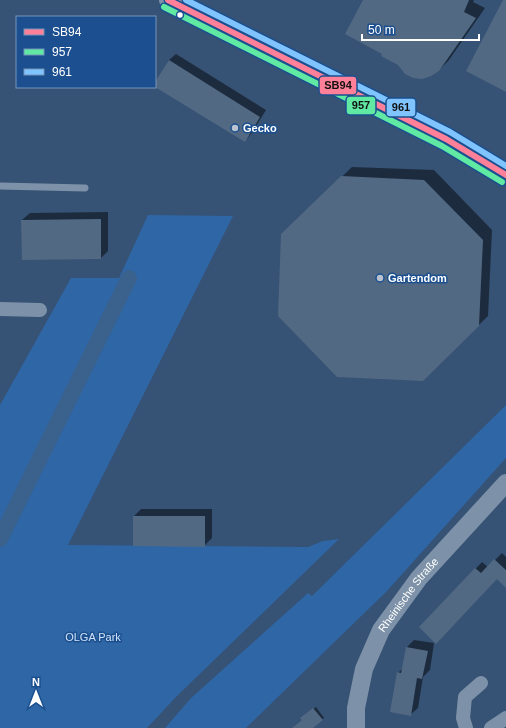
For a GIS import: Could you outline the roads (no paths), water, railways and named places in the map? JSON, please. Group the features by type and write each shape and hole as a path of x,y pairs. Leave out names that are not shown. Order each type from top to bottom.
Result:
{"street":[{"path":"168,0 446,139 506,175"},
{"path":"0,309 40,310"},
{"name":"Rheinische Straße","path":"356,728 356,708 364,669 380,630 419,578 506,484"},
{"path":"466,728 463,718 465,697 481,683"},
{"path":"491,728 505,720"}],"lane":[{"path":"0,186 85,188"}],"waterway":[{"path":"0,539 129,278"}],"place":[{"name":"Gecko","path":"235,128"},
{"name":"Gartendom","path":"380,278"}],"park label":[{"name":"OLGA Park","path":"93,637"}]}
